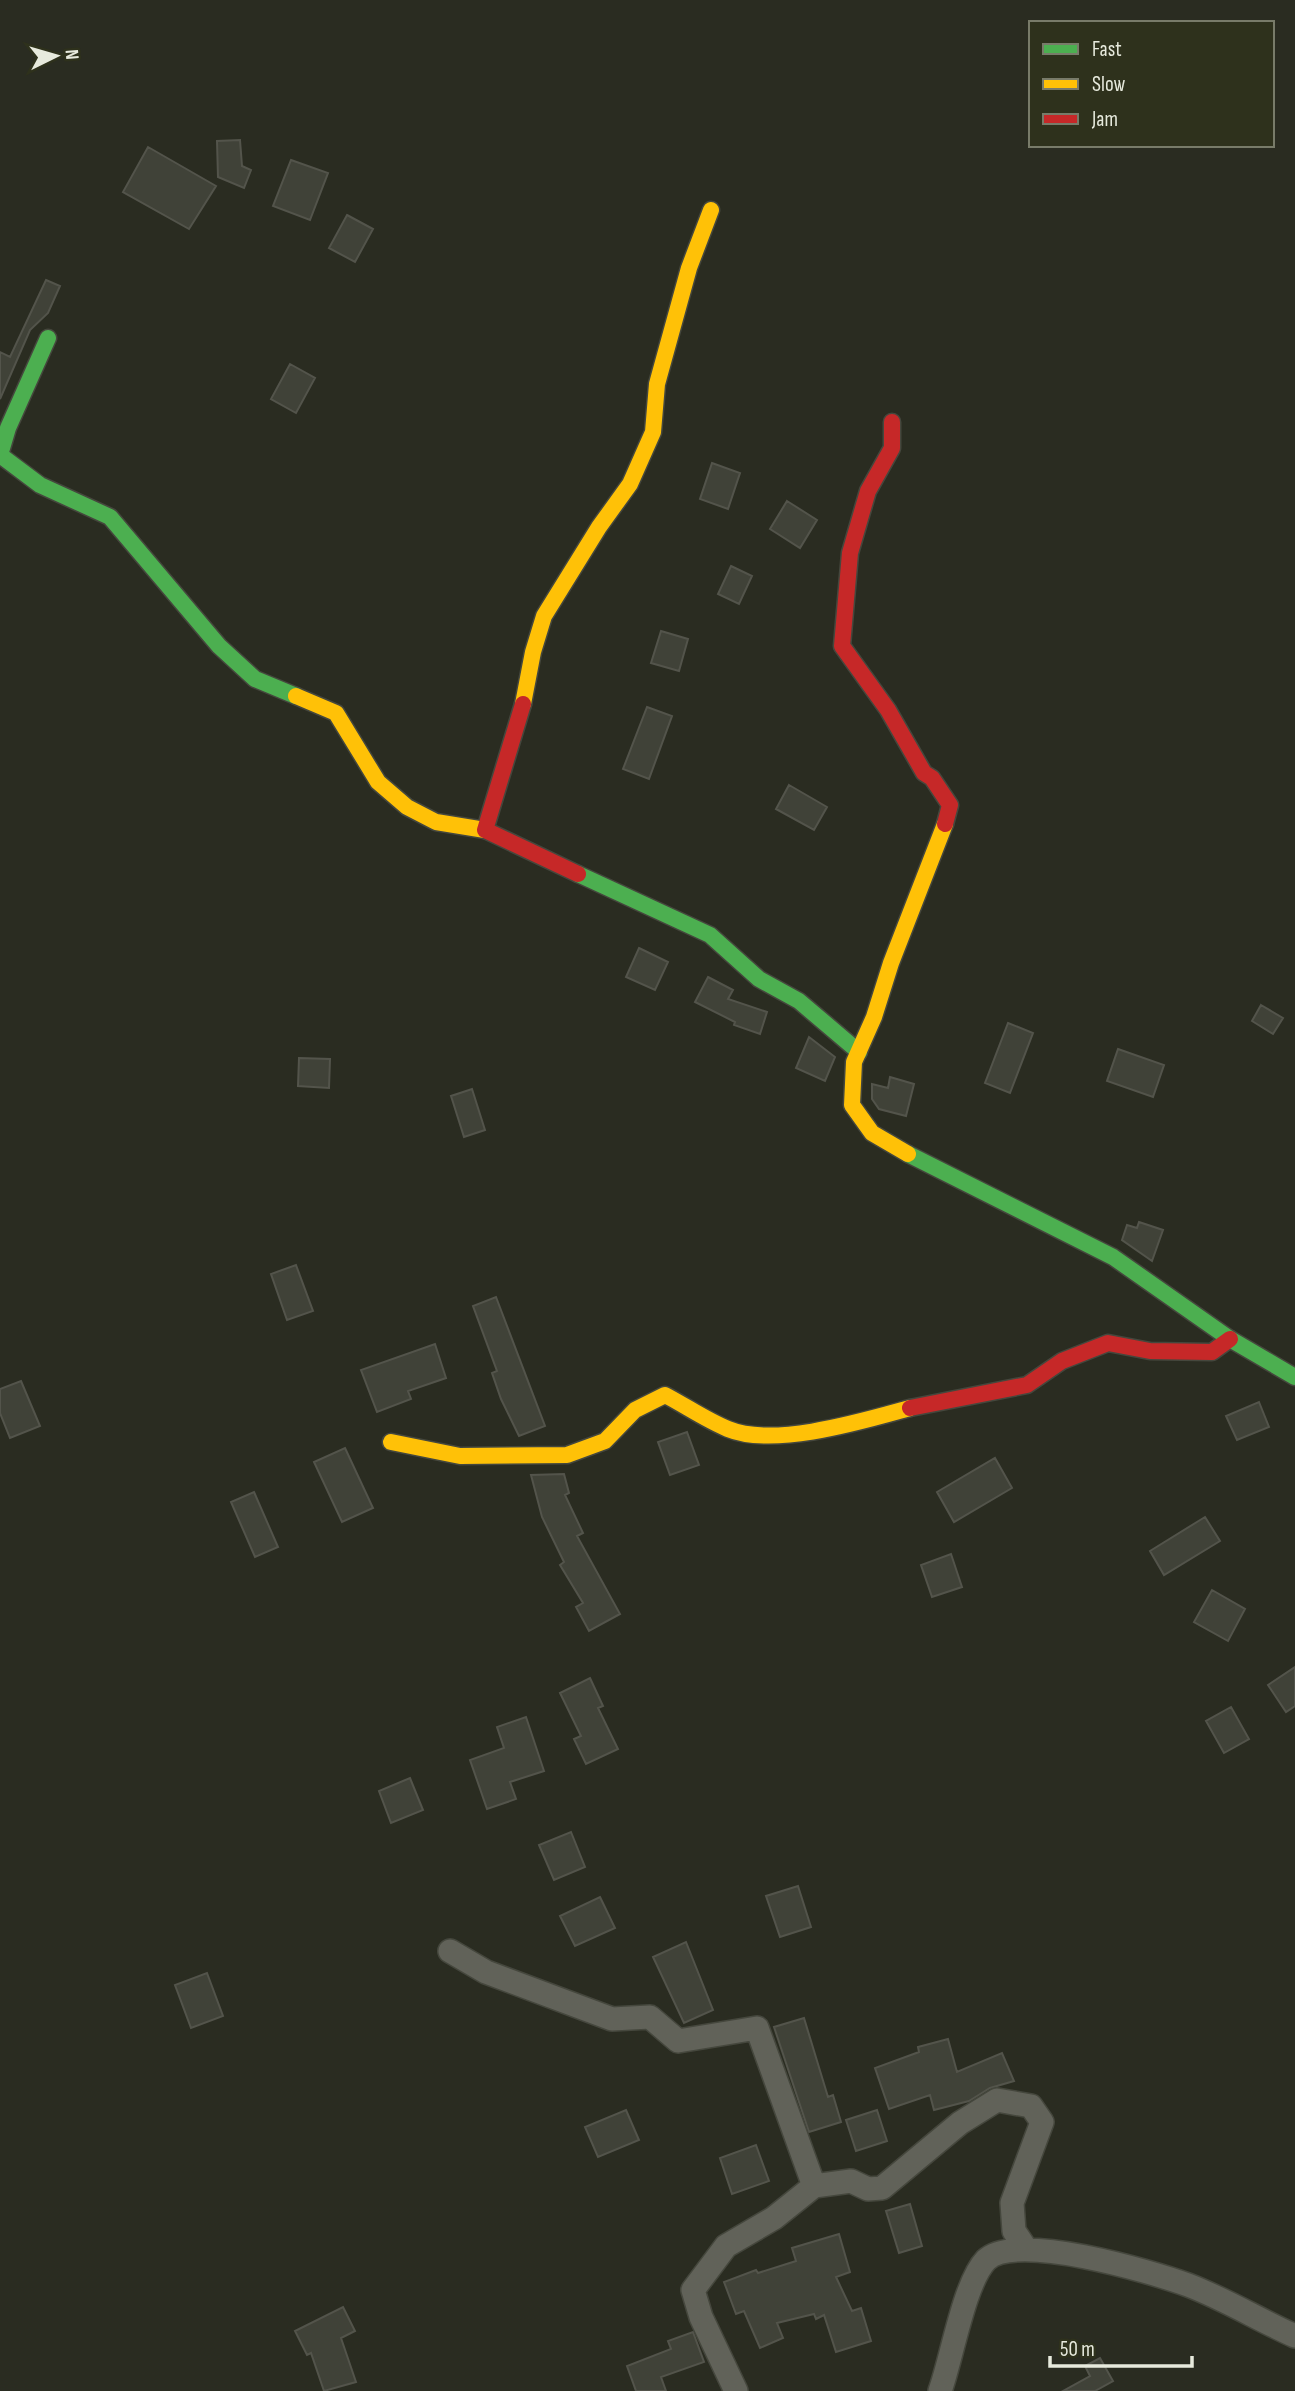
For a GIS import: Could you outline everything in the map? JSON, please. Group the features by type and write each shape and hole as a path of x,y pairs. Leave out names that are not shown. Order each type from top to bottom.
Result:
{"street":[{"path":"485,830 524,702 533,652 544,616 599,527 630,484 653,432 657,384 689,268 711,210"},
{"path":"48,338 8,428 0,455 40,485 110,517 219,646 255,679 336,713 378,782 407,807 436,822 485,830 710,935 759,979 799,1001 859,1052"},
{"path":"892,422 892,448 869,491 850,553 842,646 888,710 924,772 932,778 950,805 943,831 891,963 874,1017 854,1062 852,1105 872,1133 924,1164 1113,1257 1230,1339 1295,1377"},
{"path":"391,1441 460,1456 568,1455 605,1441 635,1410 666,1395 730,1430 771,1434 824,1431 936,1401 1027,1385 1062,1361 1108,1343 1150,1351 1212,1352 1230,1339"},
{"path":"450,1951 486,1972 612,2019 650,2017 678,2040 757,2028 814,2186"},
{"path":"736,2391 701,2317 693,2290 726,2246 774,2218 814,2186 851,2181 868,2189 882,2188 960,2123 997,2100 1031,2106 1042,2122 1012,2203 1014,2231 1026,2249"},
{"path":"940,2391 974,2279 987,2259 1005,2250 1026,2249 1096,2258 1189,2286 1295,2336"}],"building":[{"path":"240,140 242,166 251,170 244,188 218,177 217,141"},
{"path":"148,147 216,186 189,229 123,192"},
{"path":"291,160 328,173 310,220 273,206"},
{"path":"347,215 373,229 355,262 329,248"},
{"path":"46,280 60,286 48,313 30,330 0,399 0,352 10,357"},
{"path":"290,364 315,378 296,413 271,399"},
{"path":"712,463 740,473 728,509 700,499"},
{"path":"787,501 817,520 800,548 770,529"},
{"path":"731,566 752,576 739,604 718,594"},
{"path":"661,631 688,639 679,671 651,663"},
{"path":"647,707 672,716 649,779 623,769"},
{"path":"789,785 827,807 814,830 776,809"},
{"path":"639,948 668,962 655,990 626,977"},
{"path":"708,977 733,990 728,999 767,1012 760,1034 734,1025 735,1022 695,1002"},
{"path":"1261,1005 1283,1018 1273,1034 1252,1021"},
{"path":"1008,1023 1033,1033 1010,1093 985,1083"},
{"path":"809,1037 835,1057 825,1081 796,1068"},
{"path":"1118,1049 1164,1065 1153,1097 1107,1081"},
{"path":"299,1058 330,1059 329,1088 298,1086"},
{"path":"890,1077 914,1084 906,1116 879,1109 872,1099 872,1084 888,1088"},
{"path":"472,1089 485,1130 464,1137 451,1096"},
{"path":"1139,1222 1163,1230 1152,1261 1122,1240 1127,1225 1137,1228"},
{"path":"296,1265 313,1311 287,1320 271,1274"},
{"path":"496,1297 545,1426 519,1436 501,1399 492,1373 497,1371 473,1306"},
{"path":"435,1344 446,1378 408,1391 411,1399 377,1412 361,1370"},
{"path":"21,1381 40,1426 10,1438 0,1413 0,1389"},
{"path":"1259,1402 1269,1427 1237,1440 1226,1416"},
{"path":"687,1432 699,1465 670,1475 658,1442"},
{"path":"345,1448 373,1508 342,1522 314,1462"},
{"path":"995,1458 1012,1488 954,1522 937,1492"},
{"path":"564,1474 569,1493 565,1495 583,1533 577,1536 620,1614 589,1631 576,1607 583,1603 560,1565 564,1562 542,1517 531,1475"},
{"path":"254,1492 278,1547 255,1557 231,1502"},
{"path":"1205,1517 1220,1541 1164,1575 1150,1551"},
{"path":"951,1554 962,1587 932,1597 921,1565"},
{"path":"1212,1590 1245,1609 1228,1641 1194,1622"},
{"path":"1295,1667 1295,1706 1286,1712 1268,1685"},
{"path":"590,1678 603,1706 598,1708 618,1749 586,1764 574,1739 581,1736 560,1693"},
{"path":"1231,1707 1249,1739 1224,1753 1206,1721"},
{"path":"526,1717 544,1771 510,1782 516,1799 487,1809 470,1760 504,1748 497,1727"},
{"path":"410,1778 423,1810 391,1823 379,1791"},
{"path":"571,1832 585,1867 554,1880 539,1845"},
{"path":"798,1886 811,1927 780,1937 766,1896"},
{"path":"600,1897 615,1928 575,1946 560,1916"},
{"path":"686,1942 713,2010 684,2023 653,1957"},
{"path":"207,1973 223,2016 191,2028 175,1985"},
{"path":"804,2018 828,2097 833,2095 841,2122 809,2132 774,2027"},
{"path":"948,2039 957,2072 1002,2053 1014,2081 990,2088 969,2101 934,2110 930,2095 889,2109 875,2068 919,2052 918,2047"},
{"path":"626,2110 639,2140 598,2157 585,2127"},
{"path":"877,2110 887,2141 856,2151 846,2120"},
{"path":"756,2145 769,2181 732,2194 720,2158"},
{"path":"910,2204 922,2246 899,2253 886,2211"},
{"path":"839,2234 850,2272 836,2277 852,2311 861,2308 871,2341 836,2352 824,2315 816,2319 814,2314 777,2323 783,2338 760,2348 744,2311 736,2314 724,2282 756,2270 758,2273 796,2261 792,2248"},
{"path":"343,2307 355,2331 341,2338 356,2382 324,2391 311,2353 307,2355 295,2331"},
{"path":"693,2332 704,2362 661,2377 666,2391 636,2391 627,2366 671,2349 668,2341"},
{"path":"1100,2358 1113,2381 1095,2391 1063,2391 1090,2376 1085,2366"}],"traffic: fast":[{"path":"48,338 8,428 0,455 40,485 110,517 219,646 255,679 296,696"},
{"path":"578,874 710,935 759,979 799,1001 859,1052"},
{"path":"908,1154 1113,1257 1230,1339 1295,1377"}],"traffic: slow":[{"path":"523,704 533,652 544,616 599,527 630,484 653,432 657,384 689,268 711,210"},
{"path":"296,696 336,713 378,782 407,807 436,822 485,830"},
{"path":"908,1154 872,1133 852,1105 854,1062 874,1017 891,963 945,824"},
{"path":"391,1442 460,1456 567,1455 605,1441 635,1410 665,1395 728,1429 769,1436 819,1430 910,1408"}],"traffic: jam":[{"path":"892,422 892,448 868,491 850,553 842,646 888,710 924,773 932,778 950,805 945,824"},
{"path":"523,704 485,830 578,874"},
{"path":"910,1408 1027,1385 1062,1361 1108,1343 1150,1351 1212,1352 1230,1339"}]}
